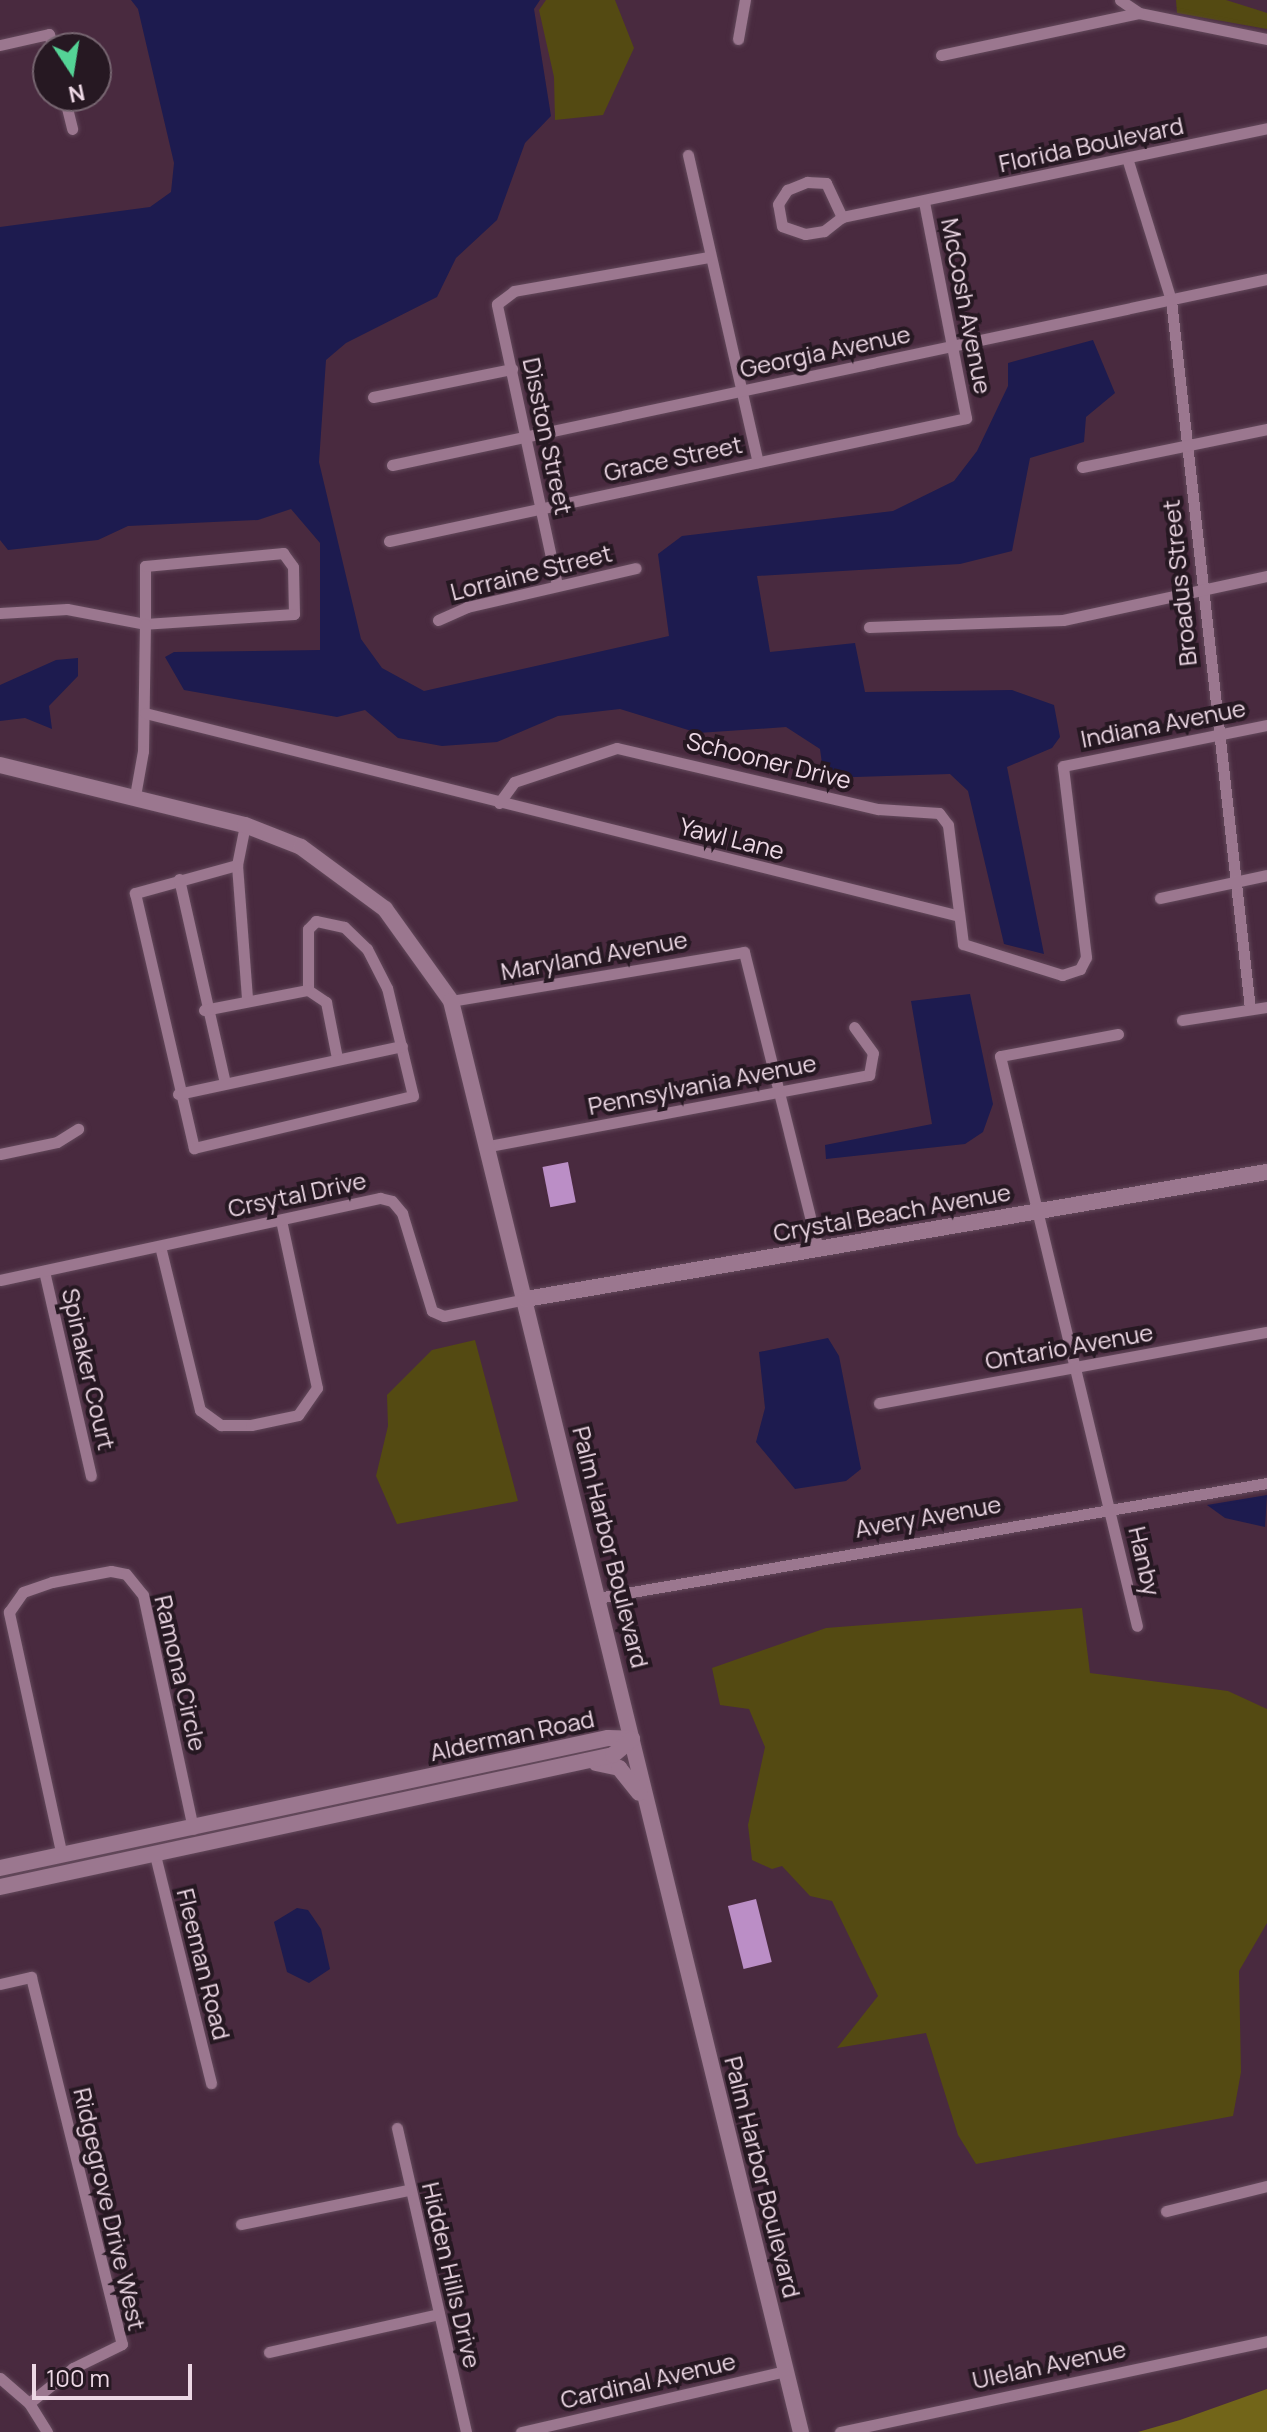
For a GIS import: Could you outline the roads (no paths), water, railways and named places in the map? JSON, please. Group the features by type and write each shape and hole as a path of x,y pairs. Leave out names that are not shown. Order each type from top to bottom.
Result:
{"main road":[{"path":"0,765 135,796"},
{"name":"Palm Harbor Boulevard","path":"135,796 245,825 329,862 371,895 408,934 451,1001 489,1146 801,2432"},
{"name":"Crystal Beach Avenue","path":"526,1299 1267,1172"},
{"name":"Alderman Road","path":"0,1868 608,1738 632,1739"},
{"name":"Alderman Road","path":"0,1887 613,1755 632,1739"},
{"path":"582,1762 619,1768 650,1811"}],"street":[{"path":"738,39 745,0"},
{"path":"1120,0 1139,13 1267,39"},
{"path":"941,55 1139,13"},
{"path":"0,45 32,38"},
{"path":"68,112 72,129"},
{"name":"Florida Boulevard","path":"842,217 1267,128"},
{"path":"688,155 758,462"},
{"name":"Broadus Street","path":"1127,158 1171,300 1217,735 1250,1009"},
{"path":"826,183 842,217 824,231 794,233 782,226 778,204 787,190 826,183"},
{"name":"McCosh Avenue","path":"924,202 956,347 966,418"},
{"name":"Disston Street","path":"557,585 528,436 497,304 501,297 709,257"},
{"name":"Georgia Avenue","path":"392,465 1267,279"},
{"path":"373,397 512,369"},
{"name":"Grace Street","path":"389,541 966,418"},
{"path":"1082,467 1267,429"},
{"path":"0,613 67,609 145,624 284,619 298,605 293,567 276,552 145,566 145,624 145,713 135,796"},
{"name":"Lorraine Street","path":"438,620 557,585 636,568"},
{"path":"869,627 1063,620 1267,576"},
{"name":"Yawl Lane","path":"145,713 956,915"},
{"name":"Indiana Avenue","path":"956,915 963,944 1062,975 1080,969 1086,949 1063,766 1267,725"},
{"name":"Schooner Drive","path":"499,803 514,782 617,748 878,809 939,813 948,825 956,915"},
{"path":"245,825 237,865 247,997"},
{"path":"237,865 135,893 134,909 194,1148 413,1096 387,988 367,949 344,927 316,921 308,929 308,990"},
{"path":"1160,898 1267,875"},
{"path":"179,879 204,1010 224,1079"},
{"name":"Maryland Avenue","path":"451,1001 744,952 781,1092"},
{"path":"204,1010 247,997 308,990 326,1002 337,1058"},
{"path":"1182,1020 1267,1007"},
{"name":"Pennsylvania Avenue","path":"489,1146 869,1075 873,1053 854,1027"},
{"path":"1036,1211 1000,1056 1118,1034"},
{"path":"178,1094 224,1079 402,1046"},
{"path":"781,1092 818,1249"},
{"path":"0,1154 57,1142 78,1129"},
{"name":"Crsytal Drive","path":"0,1280 281,1220 392,1201 402,1213 432,1311 444,1316 526,1299"},
{"name":"Hanby","path":"1036,1211 1137,1626"},
{"path":"160,1246 200,1410 221,1425 251,1425 298,1415 317,1388 281,1220"},
{"name":"Spinaker Court","path":"44,1271 91,1476"},
{"name":"Ontario Avenue","path":"879,1403 1267,1332"},
{"name":"Avery Avenue","path":"597,1598 1109,1506 1267,1483"},
{"name":"Ramona Circle","path":"62,1856 9,1612 23,1592 52,1582 111,1571 126,1574 143,1595 193,1829"},
{"name":"Fleeman Road","path":"155,1855 211,2083"},
{"name":"Ridgegrove Drive West","path":"0,1984 31,1977 122,2344 73,2368 29,2403"},
{"name":"Hidden Hills Drive","path":"397,2128 408,2190 466,2432"},
{"path":"1166,2211 1267,2186"},
{"path":"241,2224 408,2190"},
{"path":"269,2352 439,2314"},
{"name":"Ulelah Avenue","path":"840,2432 1267,2341"},
{"name":"Cardinal Avenue","path":"521,2432 785,2371"},
{"path":"0,2378 29,2403 47,2432"}]}
